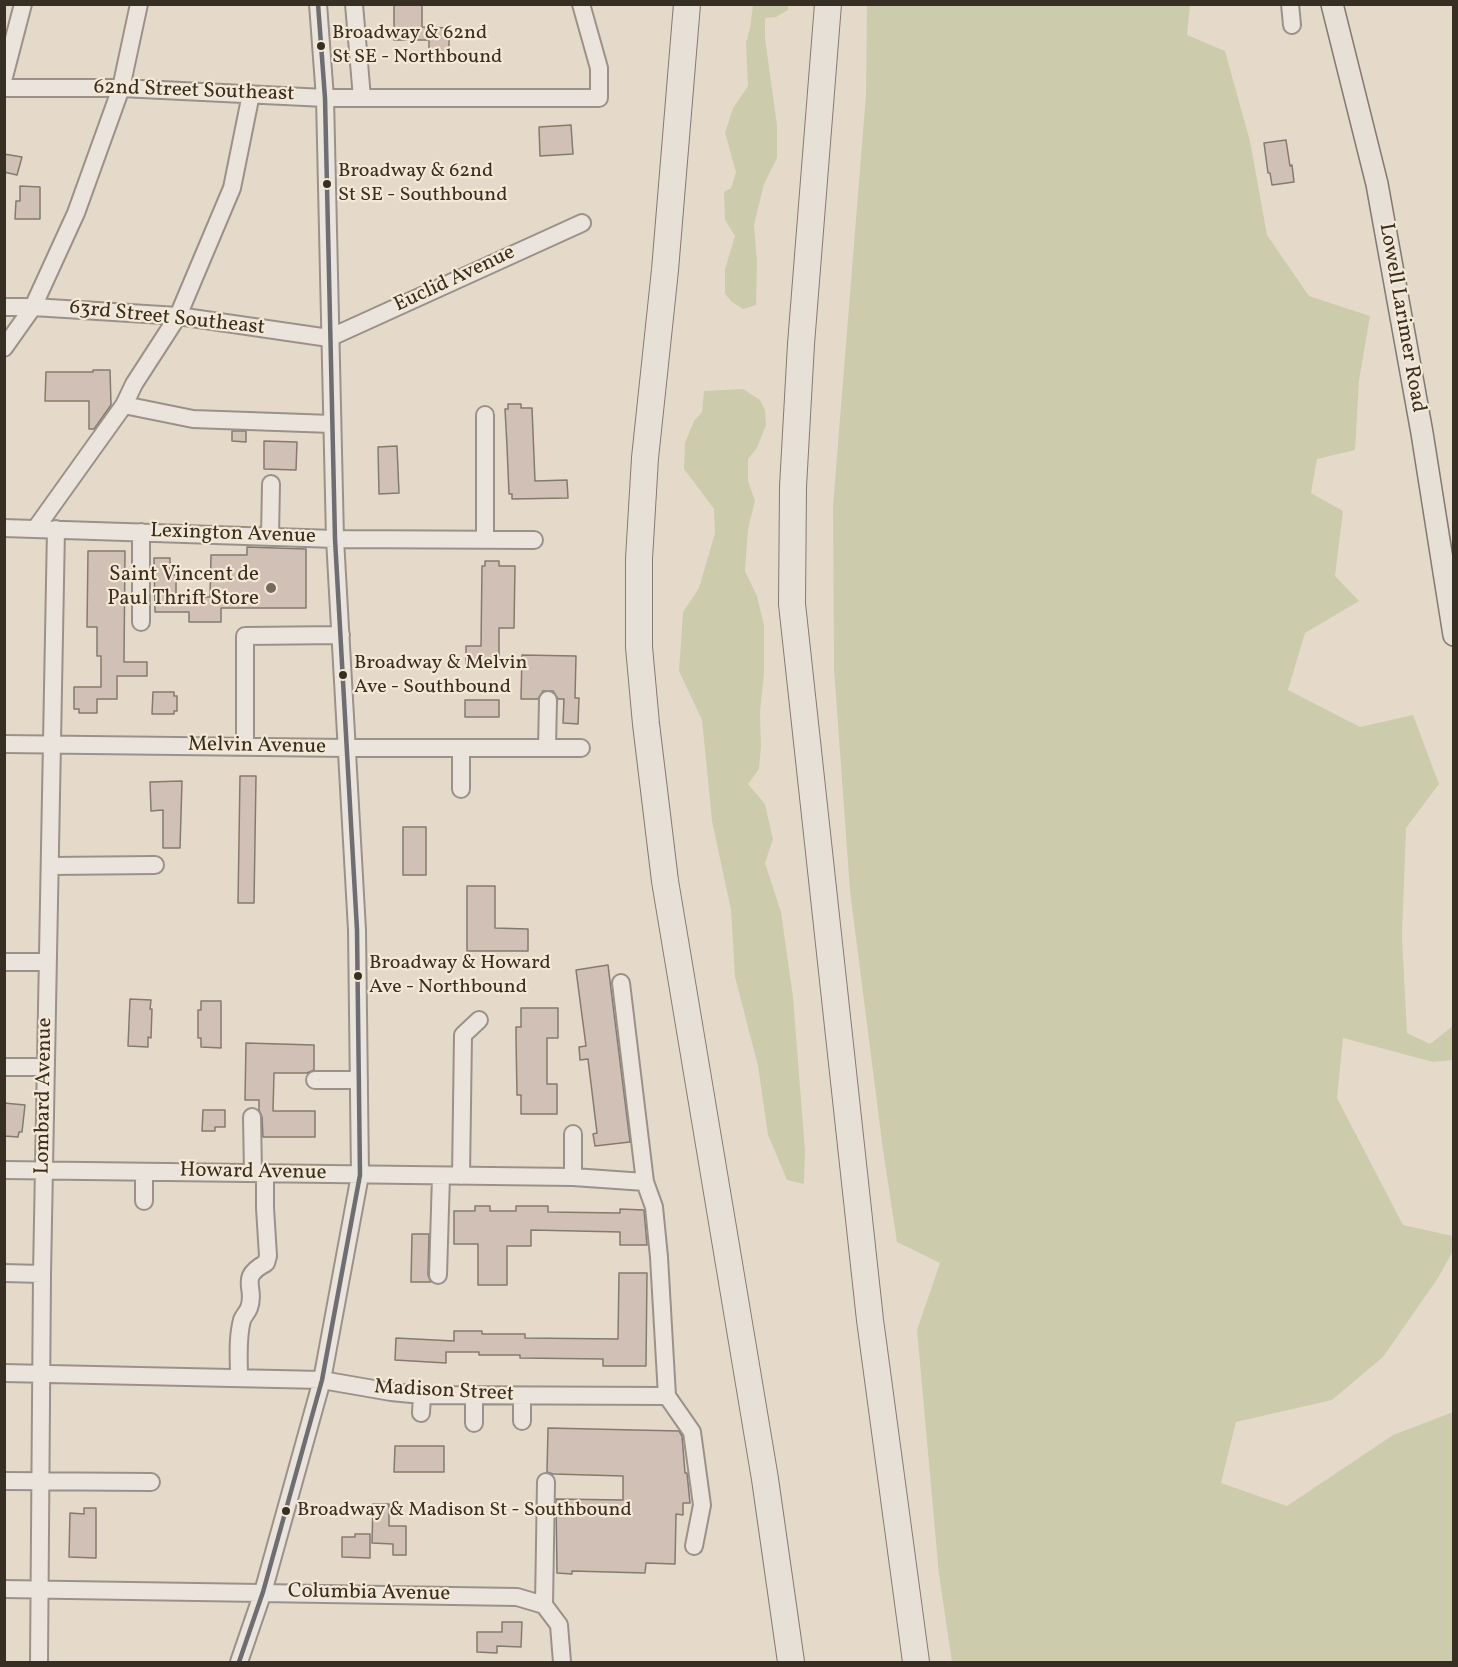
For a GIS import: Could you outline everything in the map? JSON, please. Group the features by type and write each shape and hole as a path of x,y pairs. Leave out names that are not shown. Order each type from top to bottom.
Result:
{"highway":[{"path":"687,4 665,270 645,458 639,559 639,647 665,881 765,1479 791,1662"},
{"path":"828,4 800,356 793,487 792,604 870,1320 916,1662"}],"main road":[{"name":"Lowell Larimer Road","path":"1332,4 1377,184 1449,572 1454,635"}],"street":[{"path":"4,77 23,4"},
{"path":"4,348 33,307 76,213 121,88 139,4"},
{"path":"239,1662 263,1592 322,1380 360,1175 357,930 335,539 325,98 318,4"},
{"path":"354,4 362,98"},
{"name":"62nd Street Southeast","path":"4,88 121,88 325,98 599,98 599,68 581,4"},
{"path":"1290,4 1292,25"},
{"path":"36,528 124,405 178,316 232,188 251,94"},
{"name":"Euclid Avenue","path":"329,338 582,223"},
{"name":"63rd Street Southeast","path":"4,307 178,316 329,338"},
{"path":"124,405 193,419 332,424"},
{"path":"485,415 485,540"},
{"path":"270,536 271,484"},
{"name":"Lexington Avenue","path":"7,532 36,528 335,539 534,540"},
{"name":"Lombard Avenue","path":"39,1662 45,1067 56,529"},
{"path":"141,532 141,622"},
{"path":"245,747 245,636 341,635"},
{"path":"547,748 548,700"},
{"name":"Melvin Avenue","path":"4,744 580,748"},
{"path":"461,748 461,789"},
{"path":"50,866 155,865"},
{"path":"4,962 47,962"},
{"path":"621,983 645,1182 654,1207 667,1396 692,1432 702,1505 694,1546"},
{"path":"461,1176 456,1132 463,1035 479,1020"},
{"path":"4,1067 45,1067"},
{"path":"315,1080 358,1080"},
{"path":"239,1378 239,1336 243,1317 250,1307 249,1279 255,1269 266,1263 268,1256 265,1208 252,1117"},
{"path":"573,1134 573,1177"},
{"name":"Howard Avenue","path":"4,1170 573,1177 645,1182"},
{"path":"144,1172 144,1201"},
{"path":"438,1275 441,1176"},
{"path":"4,1273 42,1274"},
{"name":"Madison Street","path":"4,1373 322,1380 422,1395 667,1396"},
{"path":"421,1413 422,1395"},
{"path":"474,1396 474,1423"},
{"path":"522,1396 522,1421"},
{"path":"4,1481 151,1482"},
{"path":"546,1482 544,1605 559,1625 562,1662"},
{"name":"Columbia Avenue","path":"4,1589 517,1597 544,1605"}],"green space":[{"path":"753,5 788,5 788,10 776,17 765,18 765,38 777,125 777,158 764,184 754,225 757,261 756,305 743,309 725,294 725,269 735,236 725,220 724,192 731,188 736,172 725,133 733,108 748,86 746,43"},
{"path":"867,5 1190,5 1187,35 1225,51 1250,141 1267,235 1309,296 1370,316 1359,381 1355,450 1317,459 1311,493 1343,511 1335,576 1359,601 1305,633 1288,690 1360,727 1413,715 1439,784 1406,828 1402,937 1407,1033 1430,1044 1453,1026 1453,1060 1433,1062 1343,1038 1337,1098 1403,1225 1453,1236 1453,1251 1438,1278 1383,1357 1332,1400 1236,1422 1221,1483 1287,1506 1393,1435 1453,1412 1453,1662 952,1662 939,1575 917,1330 940,1263 897,1242 850,891 834,669 833,506 866,94"},
{"path":"743,389 760,400 765,410 766,425 757,448 748,459 748,481 755,501 748,529 745,571 757,596 764,625 764,673 760,712 759,769 748,784 765,804 773,839 765,863 781,912 793,997 805,1151 804,1184 787,1180 768,1135 758,1066 735,977 731,910 712,821 702,720 679,671 683,612 699,588 715,533 714,509 684,469 685,443 694,421 702,412 704,391"}],"building":[{"path":"394,4 422,4 422,27 449,28 449,59 429,59 429,40 394,40"},
{"path":"571,125 573,154 540,156 539,127"},
{"path":"1286,140 1294,182 1272,185 1264,143"},
{"path":"4,154 22,157 17,175 4,172"},
{"path":"20,186 40,187 40,219 15,219 16,201 20,201"},
{"path":"93,370 110,370 111,405 94,429 89,429 89,401 45,401 46,372 93,372"},
{"path":"508,404 521,404 521,408 532,408 535,481 567,480 568,498 512,499 512,494 509,494 505,409 508,409"},
{"path":"232,431 246,431 246,442 232,441"},
{"path":"264,441 297,442 296,470 264,469"},
{"path":"397,446 399,493 379,494 378,447"},
{"path":"247,547 306,549 306,608 221,608 221,622 189,622 189,612 155,612 154,558 170,558 170,575 176,575 176,599 204,599 204,597 210,597 211,555 247,555"},
{"path":"88,551 125,551 124,662 147,662 147,676 117,676 117,699 97,699 97,713 79,713 79,709 74,709 74,687 101,687 101,656 97,656 97,627 87,627"},
{"path":"485,561 499,561 499,566 515,566 514,628 499,628 499,664 466,664 466,646 481,646 482,566 485,566"},
{"path":"522,655 576,656 575,698 579,698 578,724 563,723 564,699 558,699 553,691 543,691 538,699 521,699"},
{"path":"153,692 174,692 174,696 177,696 177,711 174,711 174,714 152,714"},
{"path":"465,700 499,700 499,717 465,717"},
{"path":"240,776 256,776 254,903 238,903"},
{"path":"182,781 180,848 163,848 163,810 151,811 150,782"},
{"path":"403,827 426,827 426,875 403,875"},
{"path":"467,886 495,886 495,928 528,929 528,951 467,951"},
{"path":"608,965 630,1142 595,1146 593,1134 597,1133 588,1059 580,1060 579,1047 586,1046 576,970"},
{"path":"130,999 151,1000 151,1038 148,1037 148,1047 128,1046"},
{"path":"201,1001 221,1001 221,1048 201,1047 201,1038 198,1038 198,1010 201,1010"},
{"path":"521,1008 558,1008 558,1038 547,1038 547,1084 557,1084 557,1114 521,1114 521,1095 517,1095 516,1027 521,1027"},
{"path":"246,1043 314,1045 314,1070 307,1073 274,1073 273,1111 315,1111 315,1137 263,1137 259,1100 245,1100"},
{"path":"4,1103 25,1105 22,1132 19,1132 18,1137 4,1136"},
{"path":"203,1110 225,1110 225,1127 215,1127 215,1131 202,1131"},
{"path":"475,1206 490,1206 490,1211 516,1211 516,1206 548,1206 548,1212 620,1213 620,1209 644,1210 647,1245 620,1245 620,1232 531,1230 531,1246 507,1246 507,1285 478,1285 478,1244 454,1244 454,1211 475,1211"},
{"path":"412,1234 429,1234 428,1275 431,1282 411,1282"},
{"path":"619,1273 647,1273 646,1366 603,1366 603,1359 520,1358 520,1355 479,1355 479,1352 446,1352 446,1363 395,1360 396,1338 454,1341 454,1331 482,1331 482,1334 525,1334 525,1338 618,1339"},
{"path":"548,1428 679,1431 682,1436 690,1503 683,1503 683,1515 676,1514 675,1564 646,1563 645,1573 572,1571 572,1574 557,1573 556,1499 623,1500 623,1476 547,1472"},
{"path":"395,1446 444,1446 444,1472 394,1472"},
{"path":"373,1504 389,1504 389,1526 406,1526 406,1555 393,1555 393,1544 372,1543"},
{"path":"84,1508 96,1508 96,1558 69,1557 70,1513 84,1514"},
{"path":"355,1534 370,1534 370,1558 342,1557 342,1537 355,1537"},
{"path":"502,1622 522,1622 521,1647 497,1646 497,1653 477,1652 477,1632 502,1632"}],"transit line":[{"path":"239,1662 263,1592 322,1380 360,1175 357,930 335,539 325,98 318,4"}],"place":[{"name":"Broadway & 62nd St SE - Northbound","path":"321,46"},
{"name":"Broadway & 62nd St SE - Southbound","path":"327,184"},
{"name":"Saint Vincent de Paul Thrift Store","path":"271,588"},
{"name":"Broadway & Melvin Ave - Southbound","path":"343,675"},
{"name":"Broadway & Howard Ave - Northbound","path":"358,976"},
{"name":"Broadway & Madison St - Southbound","path":"286,1511"}]}
